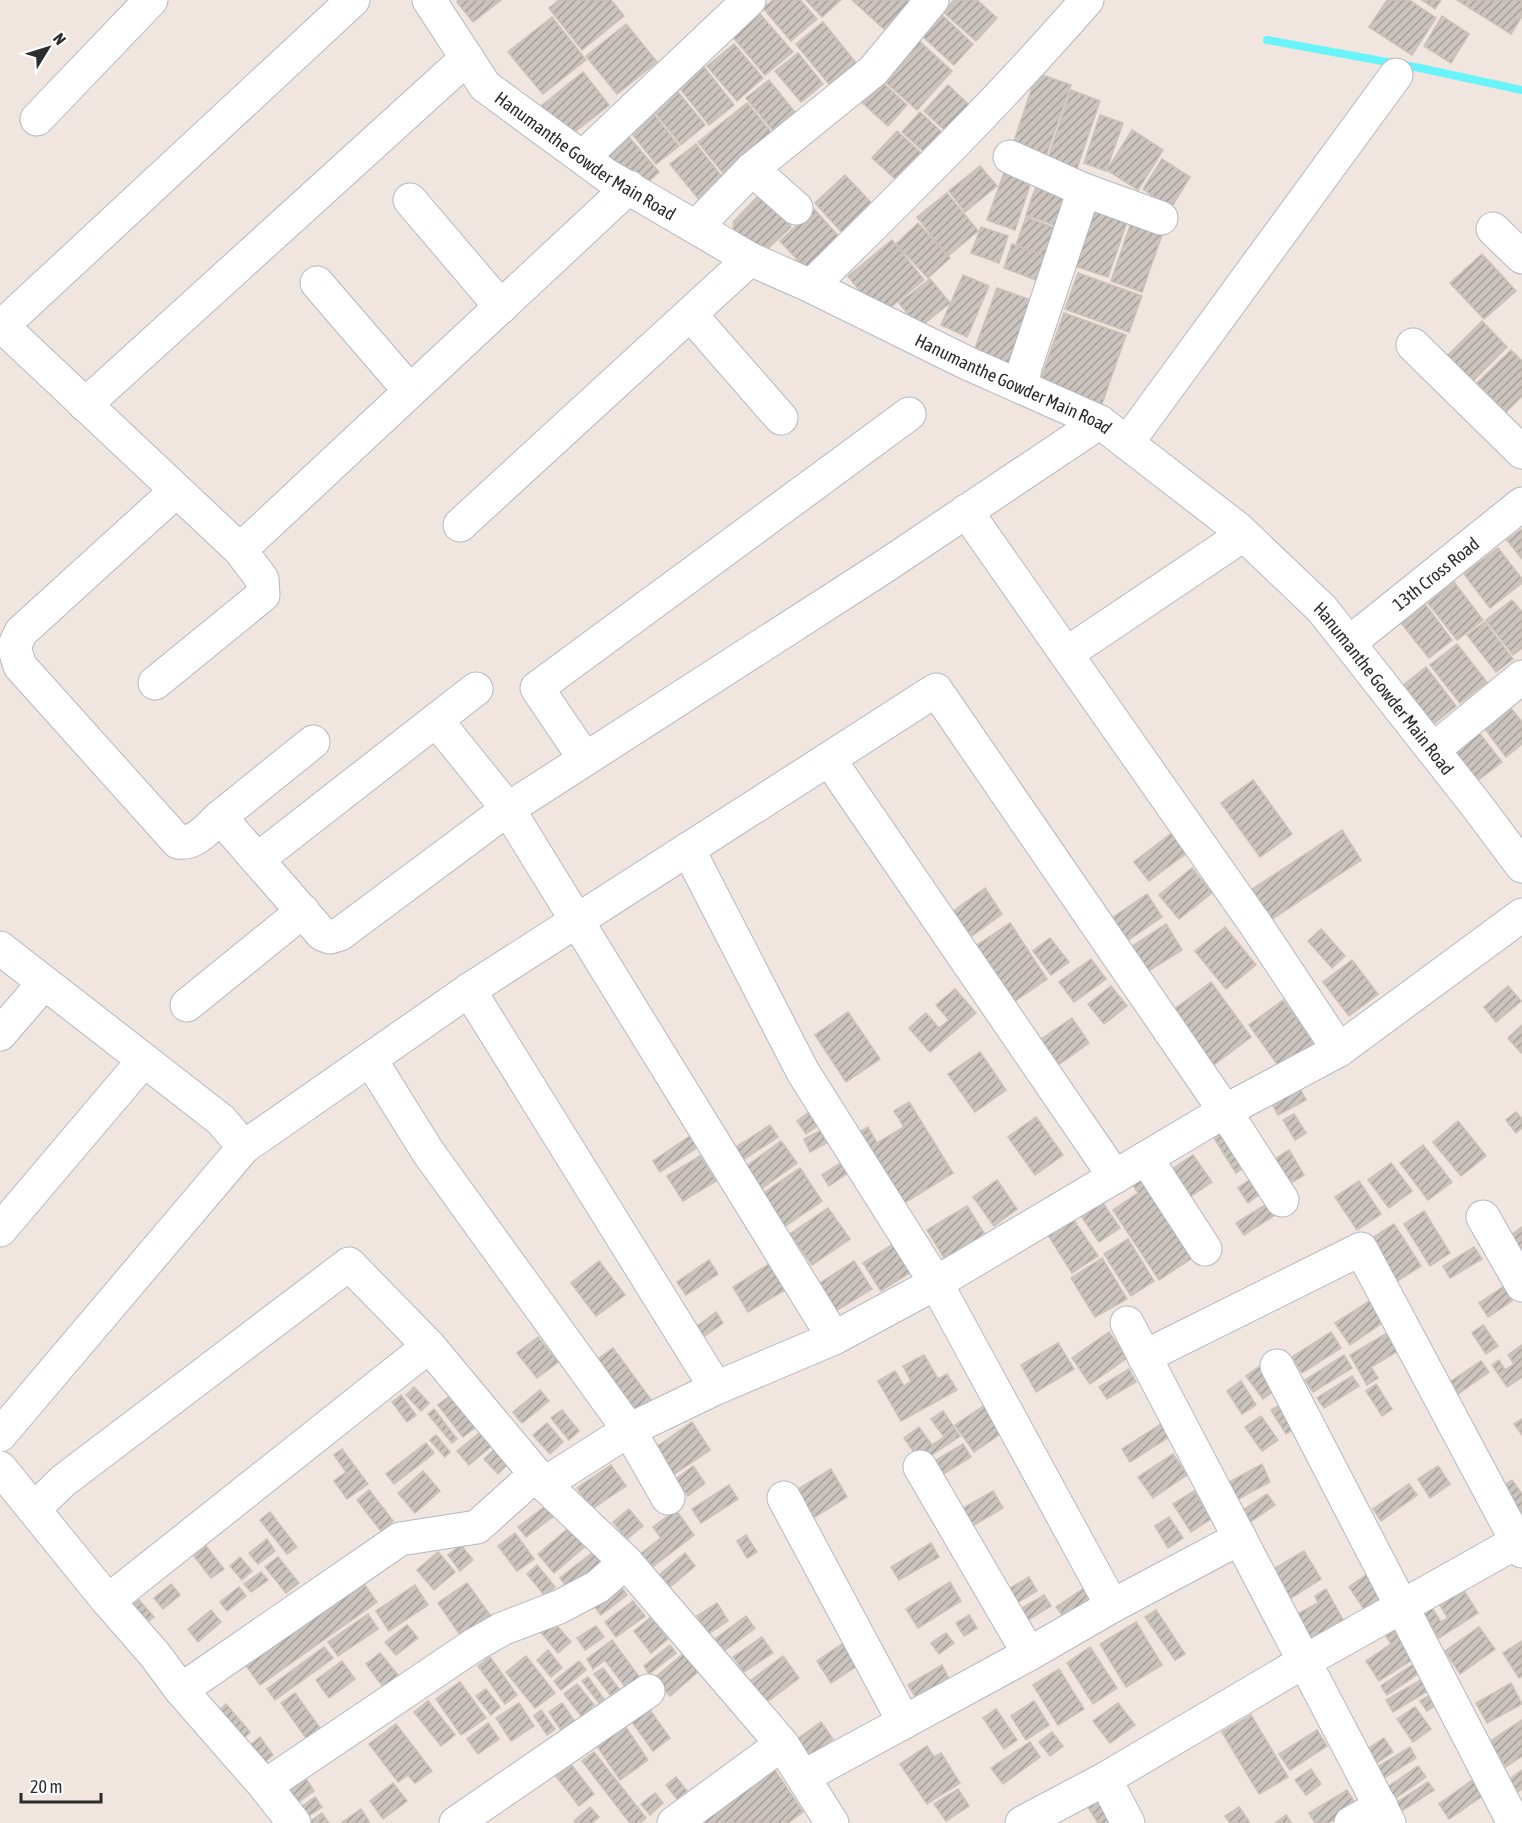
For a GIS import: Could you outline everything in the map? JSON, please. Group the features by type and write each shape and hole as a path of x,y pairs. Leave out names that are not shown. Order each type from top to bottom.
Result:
{"street":[{"path":"37,119 151,0"},
{"path":"155,683 262,595 262,579 240,550 1,325 353,0"},
{"path":"583,157 749,0"},
{"path":"696,227 752,169 873,71 932,0"},
{"path":"811,286 927,173 1029,67 1087,0"},
{"name":"Hanumanthe Gowder Main Road","path":"435,3 485,86 606,175 750,259 811,286 967,363 1100,422 1243,535 1322,609 1432,750 1511,827 1522,866"},
{"path":"85,405 467,58"},
{"path":"1127,443 1396,75"},
{"path":"1010,157 1084,190 1161,218"},
{"path":"752,169 796,208"},
{"path":"240,550 629,188"},
{"path":"1022,387 1025,367 1084,190"},
{"path":"410,200 501,307"},
{"path":"1493,229 1522,257"},
{"path":"460,525 750,259"},
{"path":"317,284 410,391"},
{"path":"690,314 781,418"},
{"path":"1413,345 1522,452"},
{"path":"585,759 537,688 909,414"},
{"path":"220,817 322,934 330,937 340,934 508,809 966,512 1100,422"},
{"path":"176,491 21,633 14,647 20,666 178,843 192,842 313,742"},
{"name":"13th Cross Road","path":"1349,643 1522,504"},
{"path":"966,512 1256,925 1339,1050"},
{"path":"1066,654 1243,535"},
{"path":"1432,750 1522,677"},
{"path":"258,859 476,689"},
{"path":"0,1435 244,1147 469,990 936,690 1225,1111 1282,1200"},
{"path":"436,720 508,809 834,1338"},
{"path":"829,759 1115,1177"},
{"path":"688,849 803,1072 936,1283 1112,1606"},
{"path":"187,1005 303,912"},
{"path":"181,1690 400,1539 477,1527 540,1479 628,1430 716,1388 834,1338 936,1283 1225,1111 1339,1050 1522,915"},
{"path":"0,948 221,1120 244,1147"},
{"path":"0,1034 44,983"},
{"path":"469,990 716,1388"},
{"path":"370,1059 428,1152 628,1430 668,1498"},
{"path":"0,1230 144,1060"},
{"path":"1146,1158 1205,1249"},
{"path":"1483,1217 1522,1285"},
{"path":"1022,1823 1105,1779 1305,1661 1520,1544 1361,1249 1144,1357"},
{"path":"34,1509 63,1481 349,1264 429,1346 540,1479 626,1562 782,1744 832,1823"},
{"path":"1127,1323 1385,1815 1351,1823"},
{"path":"108,1601 429,1346"},
{"path":"1277,1366 1514,1823"},
{"path":"920,1467 1029,1654"},
{"path":"0,1468 155,1655 181,1690 265,1786 294,1823"},
{"path":"784,1498 904,1722"},
{"path":"802,1777 1240,1538"},
{"path":"265,1786 474,1646 502,1629 559,1607 597,1587 626,1562"},
{"path":"456,1823 648,1691"},
{"path":"677,1822 782,1744"},
{"path":"1105,1779 1128,1823"}],"building":[{"path":"459,0 501,0 473,22 457,2"},
{"path":"559,0 611,0 624,16 582,50 549,8"},
{"path":"773,0 800,0 817,19 791,41 763,8"},
{"path":"806,0 841,0 822,17"},
{"path":"852,0 907,0 909,2 884,29"},
{"path":"954,0 977,0 997,18 976,41 943,12"},
{"path":"1387,0 1409,0 1436,18 1412,55 1369,27"},
{"path":"1422,0 1441,0 1435,9"},
{"path":"1457,0 1522,0 1522,16 1511,34"},
{"path":"760,14 793,52 765,75 733,37"},
{"path":"941,14 973,44 954,65 922,36"},
{"path":"1442,16 1469,34 1451,63 1424,46"},
{"path":"552,17 586,60 543,94 508,52"},
{"path":"823,22 856,63 829,84 796,44"},
{"path":"626,24 657,62 617,94 586,56"},
{"path":"918,40 952,71 917,110 882,79"},
{"path":"734,44 763,78 737,101 707,66"},
{"path":"798,53 823,84 801,102 775,71"},
{"path":"704,67 734,105 709,125 679,87"},
{"path":"583,72 609,105 567,138 541,106"},
{"path":"1037,73 1071,85 1046,156 1013,144"},
{"path":"878,78 907,105 888,126 858,99"},
{"path":"769,80 797,115 775,133 746,98"},
{"path":"948,85 978,113 954,139 924,111"},
{"path":"1071,90 1100,101 1076,171 1047,161"},
{"path":"678,92 705,125 681,145 654,111"},
{"path":"747,103 776,138 727,178 698,142"},
{"path":"920,112 949,139 931,158 902,132"},
{"path":"653,113 679,146 656,164 630,131"},
{"path":"1100,115 1123,123 1106,171 1084,163"},
{"path":"1132,130 1163,150 1138,190 1107,170"},
{"path":"897,131 929,160 904,187 872,158"},
{"path":"628,136 659,172 646,184 598,159"},
{"path":"696,144 726,182 701,202 670,164"},
{"path":"1162,159 1190,177 1171,208 1143,189"},
{"path":"980,166 997,186 965,212 949,191"},
{"path":"1004,173 1031,182 1015,230 987,220"},
{"path":"845,175 877,209 847,238 815,203"},
{"path":"1038,181 1069,192 1057,226 1026,215"},
{"path":"947,193 978,231 948,256 917,217"},
{"path":"760,194 791,227 763,253 734,237 733,222"},
{"path":"814,209 842,240 808,271 780,241"},
{"path":"1095,210 1127,222 1108,277 1075,266"},
{"path":"1026,217 1055,228 1045,256 1016,245"},
{"path":"918,223 950,258 928,278 896,244"},
{"path":"1131,223 1162,235 1142,292 1111,281"},
{"path":"981,227 1008,236 999,263 971,253"},
{"path":"892,240 924,280 880,316 848,276"},
{"path":"1012,244 1045,256 1036,280 1004,268"},
{"path":"1482,254 1516,291 1484,319 1450,283"},
{"path":"1078,273 1142,296 1129,332 1065,309"},
{"path":"963,275 989,286 967,337 941,325"},
{"path":"930,279 950,303 919,328 899,303"},
{"path":"997,288 1034,301 1010,368 973,354"},
{"path":"1064,313 1126,335 1102,404 1040,381"},
{"path":"1482,321 1507,347 1472,382 1447,356"},
{"path":"1511,350 1522,361 1522,396 1506,412 1477,383"},
{"path":"1522,529 1522,559 1507,540"},
{"path":"1498,548 1522,579 1522,583 1490,608 1464,574"},
{"path":"1454,582 1483,620 1457,640 1428,603"},
{"path":"1512,600 1522,612 1522,648 1513,655 1486,620"},
{"path":"1425,604 1452,640 1429,658 1401,623"},
{"path":"1485,622 1513,659 1496,672 1467,635"},
{"path":"1457,644 1487,682 1460,703 1430,665"},
{"path":"1426,667 1456,706 1431,726 1401,687"},
{"path":"1505,701 1522,722 1522,744 1506,757 1479,721"},
{"path":"1473,725 1502,762 1477,781 1449,744"},
{"path":"1253,780 1292,834 1260,857 1221,803"},
{"path":"1342,830 1361,860 1271,920 1251,890"},
{"path":"1173,832 1188,852 1149,881 1134,862"},
{"path":"1192,868 1212,893 1179,919 1159,895"},
{"path":"985,888 1002,914 969,938 951,913"},
{"path":"1147,894 1162,917 1124,943 1109,920"},
{"path":"1010,923 1047,979 1008,1006 970,950"},
{"path":"1166,924 1182,950 1144,974 1128,949"},
{"path":"1225,927 1256,965 1226,989 1195,951"},
{"path":"1321,929 1345,956 1332,968 1308,941"},
{"path":"1050,938 1069,962 1051,975 1033,951"},
{"path":"1091,959 1106,979 1074,1002 1059,982"},
{"path":"1352,960 1378,994 1349,1016 1323,982"},
{"path":"1211,982 1251,1037 1212,1066 1172,1011"},
{"path":"1111,986 1127,1006 1104,1024 1088,1004"},
{"path":"1508,986 1521,1001 1496,1022 1484,1007"},
{"path":"955,989 976,1013 930,1052 909,1028 926,1013 939,1028 949,1020 936,1005"},
{"path":"1283,1000 1314,1042 1280,1068 1249,1025"},
{"path":"848,1012 880,1059 846,1082 815,1035"},
{"path":"1072,1018 1089,1043 1051,1070 1034,1044"},
{"path":"1522,1025 1522,1052 1521,1053 1508,1038"},
{"path":"980,1052 1006,1090 975,1112 948,1074"},
{"path":"1299,1087 1306,1100 1278,1115 1271,1102"},
{"path":"909,1102 953,1173 896,1208 851,1137 868,1127 877,1143 904,1127 894,1111"},
{"path":"816,1107 826,1120 806,1134 797,1121"},
{"path":"1516,1112 1522,1119 1522,1128 1516,1133 1506,1120"},
{"path":"1294,1114 1306,1133 1295,1140 1283,1120"},
{"path":"1036,1117 1063,1155 1035,1175 1008,1137"},
{"path":"1458,1121 1486,1156 1461,1176 1433,1142"},
{"path":"770,1125 778,1137 740,1162 733,1149"},
{"path":"827,1127 834,1139 810,1152 804,1139"},
{"path":"1227,1130 1248,1165 1236,1173 1214,1138"},
{"path":"690,1136 698,1147 660,1172 653,1161"},
{"path":"781,1141 797,1163 757,1192 741,1170"},
{"path":"1423,1145 1452,1182 1428,1200 1400,1163"},
{"path":"1289,1150 1304,1175 1281,1189 1267,1164"},
{"path":"1193,1155 1212,1182 1187,1199 1169,1171"},
{"path":"700,1156 716,1181 683,1201 667,1176"},
{"path":"848,1158 855,1168 829,1186 822,1175"},
{"path":"1391,1163 1412,1191 1389,1208 1368,1180"},
{"path":"800,1168 822,1201 781,1229 759,1196"},
{"path":"1147,1172 1201,1252 1159,1280 1113,1210 1138,1193 1131,1182"},
{"path":"1251,1179 1261,1193 1248,1203 1238,1188"},
{"path":"997,1180 1017,1209 994,1226 973,1197"},
{"path":"1359,1181 1381,1214 1357,1230 1335,1197"},
{"path":"1100,1199 1120,1228 1099,1242 1079,1213"},
{"path":"1268,1203 1275,1215 1244,1235 1236,1223"},
{"path":"967,1206 986,1236 946,1261 927,1230"},
{"path":"828,1208 850,1239 812,1265 790,1234"},
{"path":"1424,1211 1450,1253 1430,1266 1404,1224"},
{"path":"1071,1216 1098,1256 1072,1273 1046,1232"},
{"path":"1394,1224 1421,1266 1396,1282 1369,1240"},
{"path":"1522,1227 1522,1247 1516,1252 1506,1239"},
{"path":"901,1239 919,1267 881,1291 863,1263"},
{"path":"1128,1239 1154,1281 1131,1296 1104,1254"},
{"path":"1474,1247 1482,1259 1450,1278 1443,1266"},
{"path":"1102,1258 1127,1299 1095,1317 1071,1278"},
{"path":"709,1260 718,1274 686,1295 677,1282"},
{"path":"599,1261 625,1295 596,1316 571,1283"},
{"path":"854,1261 872,1289 834,1312 817,1285"},
{"path":"769,1264 785,1290 748,1312 733,1287"},
{"path":"1503,1287 1512,1301 1488,1317 1479,1303"},
{"path":"1371,1300 1385,1321 1350,1345 1335,1323"},
{"path":"716,1312 723,1323 699,1340 692,1330"},
{"path":"1483,1325 1498,1346 1486,1354 1472,1333"},
{"path":"1109,1332 1127,1358 1090,1384 1072,1358"},
{"path":"1331,1332 1341,1348 1302,1373 1292,1357"},
{"path":"1387,1333 1398,1351 1371,1367 1378,1378 1367,1385 1350,1355"},
{"path":"538,1337 558,1362 537,1378 517,1353"},
{"path":"1058,1343 1074,1369 1036,1392 1021,1365"},
{"path":"1522,1345 1522,1377 1507,1387 1492,1365 1499,1360 1505,1370 1514,1364 1508,1355"},
{"path":"613,1348 652,1401 631,1417 592,1363"},
{"path":"924,1355 938,1379 947,1374 957,1390 901,1421 878,1381 895,1371 904,1386 911,1381 903,1366"},
{"path":"1344,1355 1352,1368 1313,1392 1305,1380"},
{"path":"1481,1361 1489,1372 1458,1394 1450,1382"},
{"path":"1263,1364 1280,1387 1263,1399 1246,1376"},
{"path":"1129,1369 1136,1382 1107,1399 1099,1387"},
{"path":"1352,1376 1359,1386 1324,1408 1317,1398"},
{"path":"1241,1381 1256,1405 1242,1414 1227,1391"},
{"path":"1376,1384 1392,1409 1382,1416 1366,1391"},
{"path":"414,1387 429,1403 421,1411 406,1395"},
{"path":"540,1390 549,1401 522,1423 513,1412"},
{"path":"452,1394 477,1426 463,1437 438,1405"},
{"path":"401,1395 416,1415 407,1422 392,1402"},
{"path":"994,1399 1012,1426 974,1452 955,1425"},
{"path":"1283,1403 1298,1426 1286,1434 1271,1410"},
{"path":"434,1409 457,1439 452,1443 428,1414"},
{"path":"562,1410 579,1431 569,1440 551,1418"},
{"path":"943,1411 960,1436 921,1462 904,1438 919,1427 932,1445 944,1437 931,1419"},
{"path":"1261,1416 1278,1440 1262,1451 1245,1427"},
{"path":"1522,1419 1522,1435 1514,1424"},
{"path":"692,1422 710,1450 673,1475 655,1448"},
{"path":"547,1423 563,1442 550,1454 533,1435"},
{"path":"1161,1424 1169,1437 1130,1462 1122,1449"},
{"path":"484,1429 495,1443 469,1465 457,1451"},
{"path":"436,1435 450,1452 445,1457 430,1440"},
{"path":"426,1443 434,1453 394,1484 386,1474"},
{"path":"963,1444 971,1457 935,1479 926,1466"},
{"path":"498,1446 511,1461 498,1474 484,1459"},
{"path":"342,1449 368,1484 347,1499 334,1481 346,1472 334,1455"},
{"path":"1173,1454 1187,1475 1153,1498 1138,1477"},
{"path":"1262,1464 1270,1482 1231,1503 1222,1486"},
{"path":"611,1465 626,1486 592,1509 577,1488"},
{"path":"693,1466 705,1483 688,1496 676,1479"},
{"path":"1438,1466 1450,1484 1430,1498 1418,1479"},
{"path":"831,1469 847,1497 810,1520 793,1492"},
{"path":"423,1471 440,1491 415,1513 398,1493"},
{"path":"1512,1480 1522,1494 1522,1512 1515,1516 1497,1489"},
{"path":"1409,1484 1417,1495 1381,1521 1373,1509"},
{"path":"729,1485 738,1499 701,1523 692,1509"},
{"path":"369,1490 393,1521 381,1531 357,1500"},
{"path":"993,1491 1003,1508 964,1531 953,1514"},
{"path":"1194,1491 1211,1519 1191,1532 1173,1504"},
{"path":"1267,1494 1275,1505 1244,1526 1236,1515"},
{"path":"551,1502 559,1512 526,1537 518,1527"},
{"path":"629,1509 643,1526 627,1539 613,1522"},
{"path":"676,1510 694,1535 650,1569 639,1555 661,1538 653,1527"},
{"path":"270,1512 297,1547 287,1554 260,1520"},
{"path":"1169,1517 1183,1538 1168,1548 1155,1526"},
{"path":"571,1526 587,1545 554,1573 538,1554"},
{"path":"515,1533 534,1559 517,1571 498,1546"},
{"path":"746,1535 757,1552 747,1558 737,1541"},
{"path":"267,1539 275,1551 258,1564 249,1553"},
{"path":"931,1543 939,1557 899,1580 891,1567"},
{"path":"461,1545 473,1560 460,1571 448,1555"},
{"path":"206,1546 224,1569 211,1578 194,1556"},
{"path":"1304,1551 1321,1579 1285,1602 1267,1573"},
{"path":"438,1552 455,1572 434,1590 417,1570"},
{"path":"593,1552 607,1570 574,1596 560,1578"},
{"path":"685,1553 695,1566 669,1588 659,1575"},
{"path":"240,1557 252,1571 242,1580 230,1566"},
{"path":"278,1557 299,1583 286,1593 265,1567"},
{"path":"537,1565 555,1587 545,1596 527,1574"},
{"path":"261,1572 268,1580 251,1592 244,1584"},
{"path":"1370,1572 1390,1600 1368,1615 1349,1587"},
{"path":"1029,1577 1037,1591 1008,1608 1000,1594"},
{"path":"362,1581 377,1602 260,1685 245,1664"},
{"path":"617,1581 627,1595 601,1615 590,1601"},
{"path":"1095,1581 1105,1596 1067,1622 1056,1607"},
{"path":"950,1582 961,1601 918,1628 906,1609"},
{"path":"467,1583 493,1619 463,1639 438,1603"},
{"path":"171,1584 180,1595 163,1609 154,1598"},
{"path":"415,1585 428,1605 389,1631 376,1611"},
{"path":"239,1587 246,1596 227,1611 220,1602"},
{"path":"1326,1589 1343,1620 1305,1642 1292,1617 1318,1603 1315,1596"},
{"path":"1463,1589 1478,1613 1439,1638 1424,1614 1432,1608 1441,1622 1448,1618 1439,1604"},
{"path":"1044,1595 1051,1606 1018,1626 1011,1615"},
{"path":"139,1600 154,1617 144,1625 129,1608"},
{"path":"633,1601 645,1616 616,1637 605,1622"},
{"path":"717,1603 728,1621 708,1634 697,1616"},
{"path":"211,1610 221,1622 198,1642 188,1629"},
{"path":"1156,1610 1185,1654 1175,1660 1145,1617"},
{"path":"368,1614 378,1629 338,1656 328,1642"},
{"path":"969,1615 977,1628 964,1636 956,1623"},
{"path":"746,1616 755,1628 724,1651 715,1639"},
{"path":"651,1617 668,1639 651,1653 634,1631"},
{"path":"552,1620 571,1642 558,1653 540,1631"},
{"path":"1136,1622 1162,1665 1126,1687 1100,1644"},
{"path":"407,1625 418,1638 396,1655 385,1642"},
{"path":"596,1626 604,1637 585,1650 577,1638"},
{"path":"1399,1627 1418,1656 1379,1681 1366,1661 1391,1644 1386,1636"},
{"path":"1479,1627 1495,1649 1460,1674 1445,1651"},
{"path":"946,1633 954,1643 939,1654 931,1643"},
{"path":"762,1637 773,1653 744,1672 733,1657"},
{"path":"612,1640 640,1678 626,1688 605,1660 593,1669 587,1659"},
{"path":"1522,1641 1522,1676 1519,1678 1503,1653"},
{"path":"842,1644 857,1666 831,1683 817,1661"},
{"path":"670,1645 676,1653 649,1674 644,1666"},
{"path":"324,1647 333,1658 275,1700 267,1689"},
{"path":"1090,1647 1117,1688 1093,1704 1067,1663"},
{"path":"548,1650 562,1668 551,1677 537,1660"},
{"path":"380,1653 401,1679 386,1691 366,1664"},
{"path":"683,1654 698,1672 670,1696 654,1678"},
{"path":"526,1656 555,1693 535,1708 506,1672"},
{"path":"783,1656 799,1678 763,1705 746,1684"},
{"path":"490,1657 517,1695 505,1704 478,1666"},
{"path":"342,1661 355,1679 329,1698 316,1680"},
{"path":"579,1661 586,1670 561,1690 554,1681"},
{"path":"1415,1663 1421,1672 1387,1695 1381,1686"},
{"path":"942,1665 949,1679 916,1698 908,1685"},
{"path":"603,1668 619,1689 611,1696 594,1674"},
{"path":"1059,1669 1084,1709 1058,1725 1033,1685"},
{"path":"588,1677 604,1699 599,1703 582,1681"},
{"path":"1424,1678 1431,1689 1393,1712 1386,1700"},
{"path":"460,1682 486,1718 461,1735 436,1699"},
{"path":"1511,1683 1522,1704 1487,1723 1476,1703"},
{"path":"577,1684 594,1705 581,1716 564,1694"},
{"path":"486,1689 500,1707 491,1715 476,1696"},
{"path":"295,1693 320,1728 306,1738 281,1703"},
{"path":"1433,1693 1439,1703 1427,1711 1420,1701"},
{"path":"428,1701 455,1735 441,1746 414,1712"},
{"path":"1034,1701 1049,1725 1026,1740 1011,1716"},
{"path":"519,1703 534,1726 511,1741 496,1718"},
{"path":"562,1703 576,1723 563,1733 549,1712"},
{"path":"1118,1703 1135,1725 1110,1743 1093,1721"},
{"path":"226,1704 250,1732 242,1740 217,1712"},
{"path":"1415,1707 1431,1729 1413,1742 1397,1719"},
{"path":"996,1709 1017,1740 1004,1749 983,1718"},
{"path":"541,1710 555,1729 547,1735 534,1716"},
{"path":"650,1710 670,1738 653,1751 632,1722"},
{"path":"1251,1715 1288,1777 1259,1794 1222,1732"},
{"path":"1522,1720 1522,1756 1506,1767 1489,1742"},
{"path":"821,1722 833,1739 808,1757 796,1740"},
{"path":"488,1723 499,1739 478,1754 467,1739"},
{"path":"396,1724 432,1771 415,1783 408,1775 398,1782 369,1744"},
{"path":"625,1726 648,1760 620,1780 597,1746"},
{"path":"1317,1730 1327,1746 1290,1770 1279,1754"},
{"path":"1052,1732 1063,1746 1050,1756 1039,1742"},
{"path":"260,1737 273,1755 262,1764 249,1746"},
{"path":"1384,1738 1393,1752 1372,1766 1363,1752"},
{"path":"1030,1742 1040,1757 1003,1784 991,1768"},
{"path":"927,1746 934,1757 941,1753 960,1783 927,1804 900,1764"},
{"path":"1410,1747 1416,1758 1381,1780 1374,1769"},
{"path":"594,1752 646,1818 640,1823 630,1823 582,1761"},
{"path":"570,1763 594,1794 579,1806 555,1775"},
{"path":"770,1763 803,1812 788,1823 687,1823"},
{"path":"1418,1766 1426,1777 1390,1802 1382,1791"},
{"path":"1311,1769 1321,1784 1306,1795 1295,1780"},
{"path":"1522,1770 1522,1789 1516,1793 1507,1781"},
{"path":"1478,1776 1488,1792 1449,1819 1439,1804"},
{"path":"676,1777 687,1791 677,1799 666,1785"},
{"path":"306,1779 314,1791 291,1807 283,1796"},
{"path":"1428,1782 1434,1790 1397,1814 1391,1806"},
{"path":"393,1783 407,1801 383,1819 370,1801"},
{"path":"958,1789 969,1806 946,1821 934,1804"},
{"path":"1347,1790 1357,1807 1329,1823 1315,1823 1309,1813"},
{"path":"655,1793 663,1803 650,1815 641,1804"},
{"path":"315,1797 322,1807 304,1819 297,1810"},
{"path":"1105,1797 1119,1823 1098,1823 1088,1807"},
{"path":"590,1807 599,1817 592,1823 574,1821"},
{"path":"1239,1807 1250,1823 1230,1823 1225,1816"},
{"path":"361,1809 370,1823 341,1823"},
{"path":"322,1813 329,1823 308,1823"},
{"path":"1286,1815 1292,1823 1275,1823"}],"waterway":[{"path":"1267,40 1420,68 1522,90"}]}
